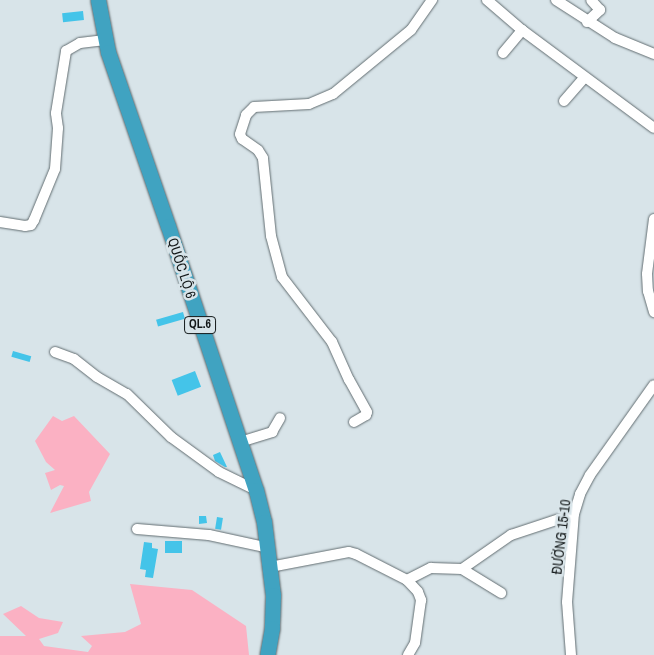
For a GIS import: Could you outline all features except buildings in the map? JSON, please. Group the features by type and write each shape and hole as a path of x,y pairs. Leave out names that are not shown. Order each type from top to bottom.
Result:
{"highway":[{"name":"QUỐC LỘ 6","path":"98,0 105,40 256,490 269,548 273,603 267,655"}],"street":[{"path":"354,422 366,415 367,412 349,380 332,342 282,277 271,236 263,158 258,150 242,139 240,134 246,115 254,107 310,104 333,94 411,30 425,13 432,0"},
{"path":"487,0 584,78 654,128"},
{"path":"556,0 622,42 654,54"},
{"path":"588,22 600,10 590,0"},
{"path":"503,53 522,30"},
{"path":"0,222 25,226 31,225 55,169 58,128 56,113 66,50 80,43 105,40"},
{"path":"564,101 584,78"},
{"path":"654,219 647,274 648,291 654,312"},
{"path":"55,352 74,359 97,377 127,394 170,437 219,472 256,490"},
{"name":"ĐƯỜNG 15-10","path":"571,655 567,602 574,514 586,481 654,385"},
{"path":"240,442 272,432 280,418"},
{"path":"462,569 511,535 574,514"},
{"path":"137,529 209,535 269,548"},
{"path":"270,567 353,552 407,580 418,592 421,600 415,643 408,655"},
{"path":"407,580 431,568 462,569 501,593"}],"shaded area":[{"path":"53,416 62,421 74,416 110,454 89,492 91,501 50,513 64,486 60,485 51,490 45,473 55,470 46,462 35,441"},
{"path":"130,584 192,590 246,626 249,655 0,655 0,636 26,636 3,614 21,606 39,618 63,622 58,633 39,639 44,646 88,652 92,646 81,636 125,632 141,624"}]}
